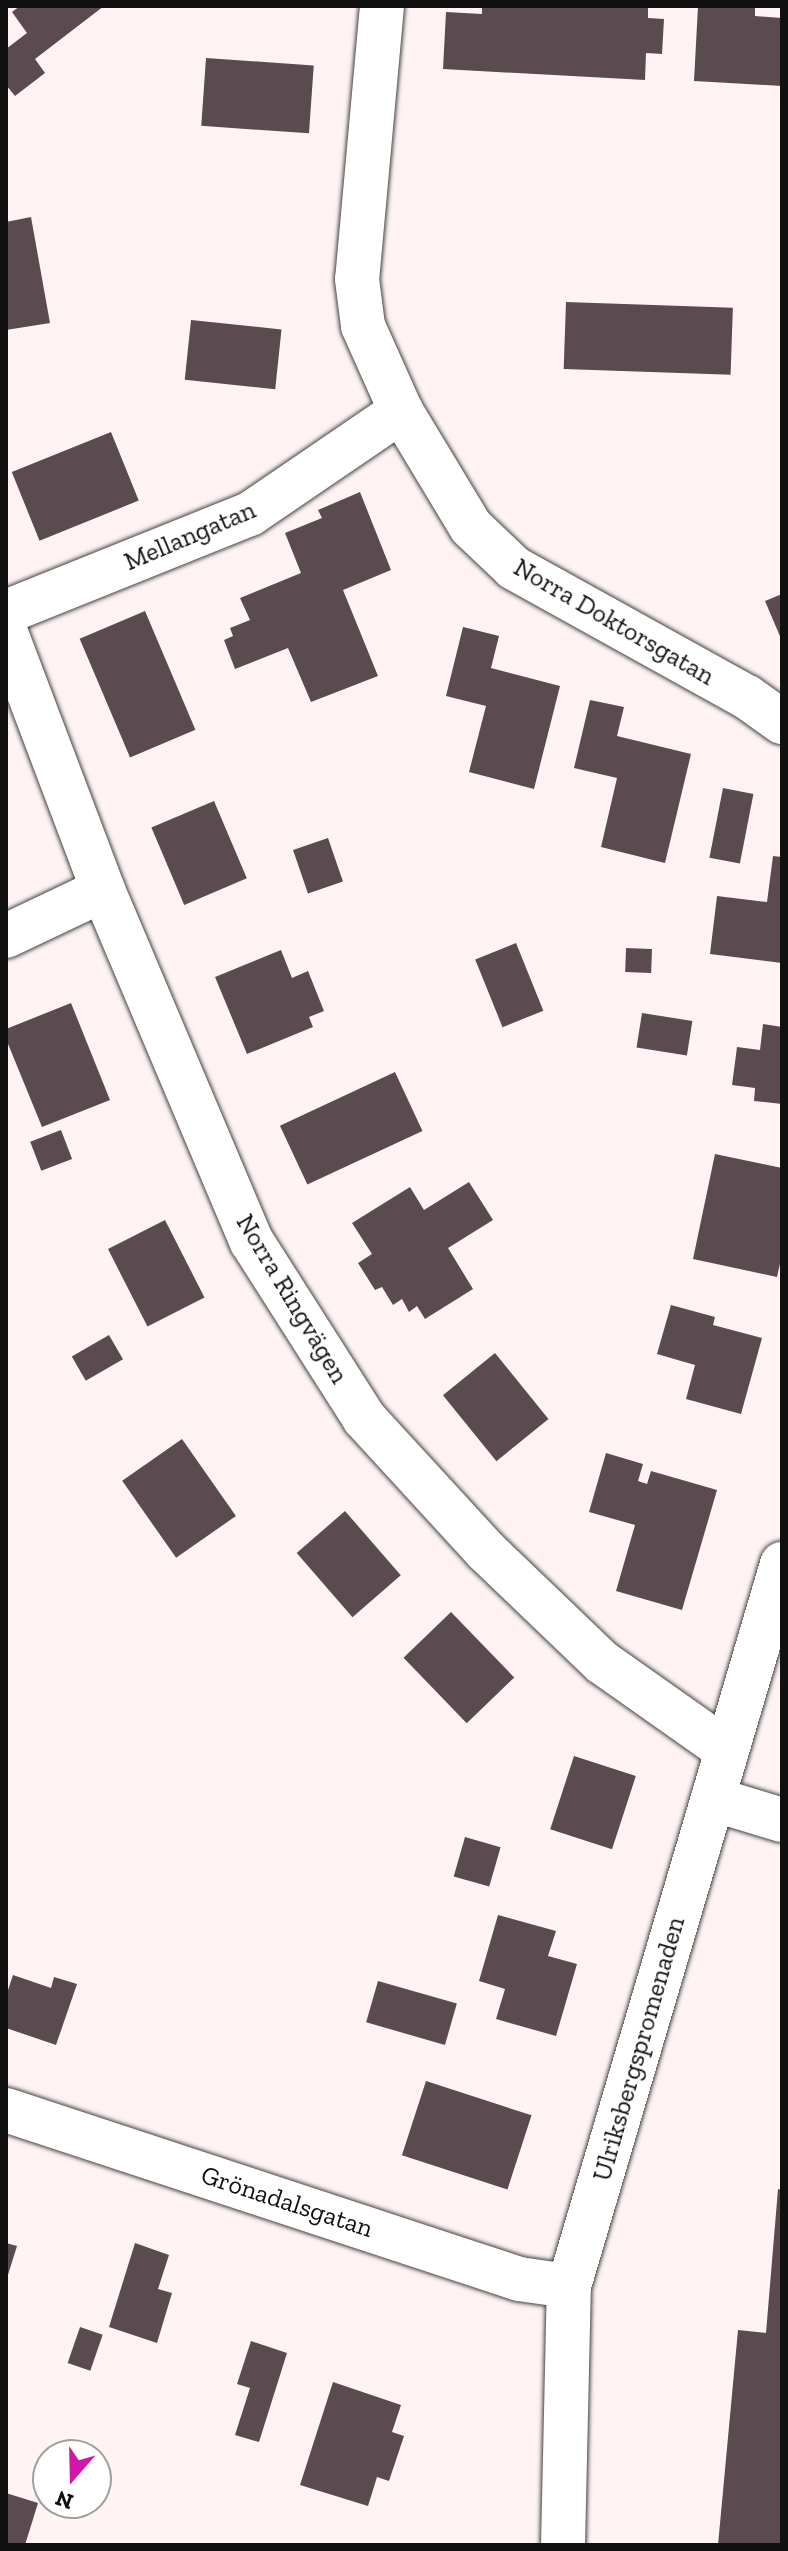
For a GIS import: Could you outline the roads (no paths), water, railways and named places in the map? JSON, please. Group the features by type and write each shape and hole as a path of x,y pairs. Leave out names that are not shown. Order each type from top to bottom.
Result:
{"street":[{"name":"Norra Doktorsgatan","path":"382,6 357,279 363,326 401,411 471,527 514,568 747,697 782,722"},
{"name":"Mellangatan","path":"6,612 250,514 401,411"},
{"name":"Norra Ringvägen","path":"6,633 103,890 252,1242 364,1418 485,1550 603,1663 725,1749"},
{"path":"6,936 103,890"},
{"name":"Ulriksbergspromenaden","path":"563,2545 569,2286 782,1564"},
{"path":"713,1799 782,1820"},
{"name":"Grönadalsgatan","path":"6,2110 519,2279 569,2286"}]}
